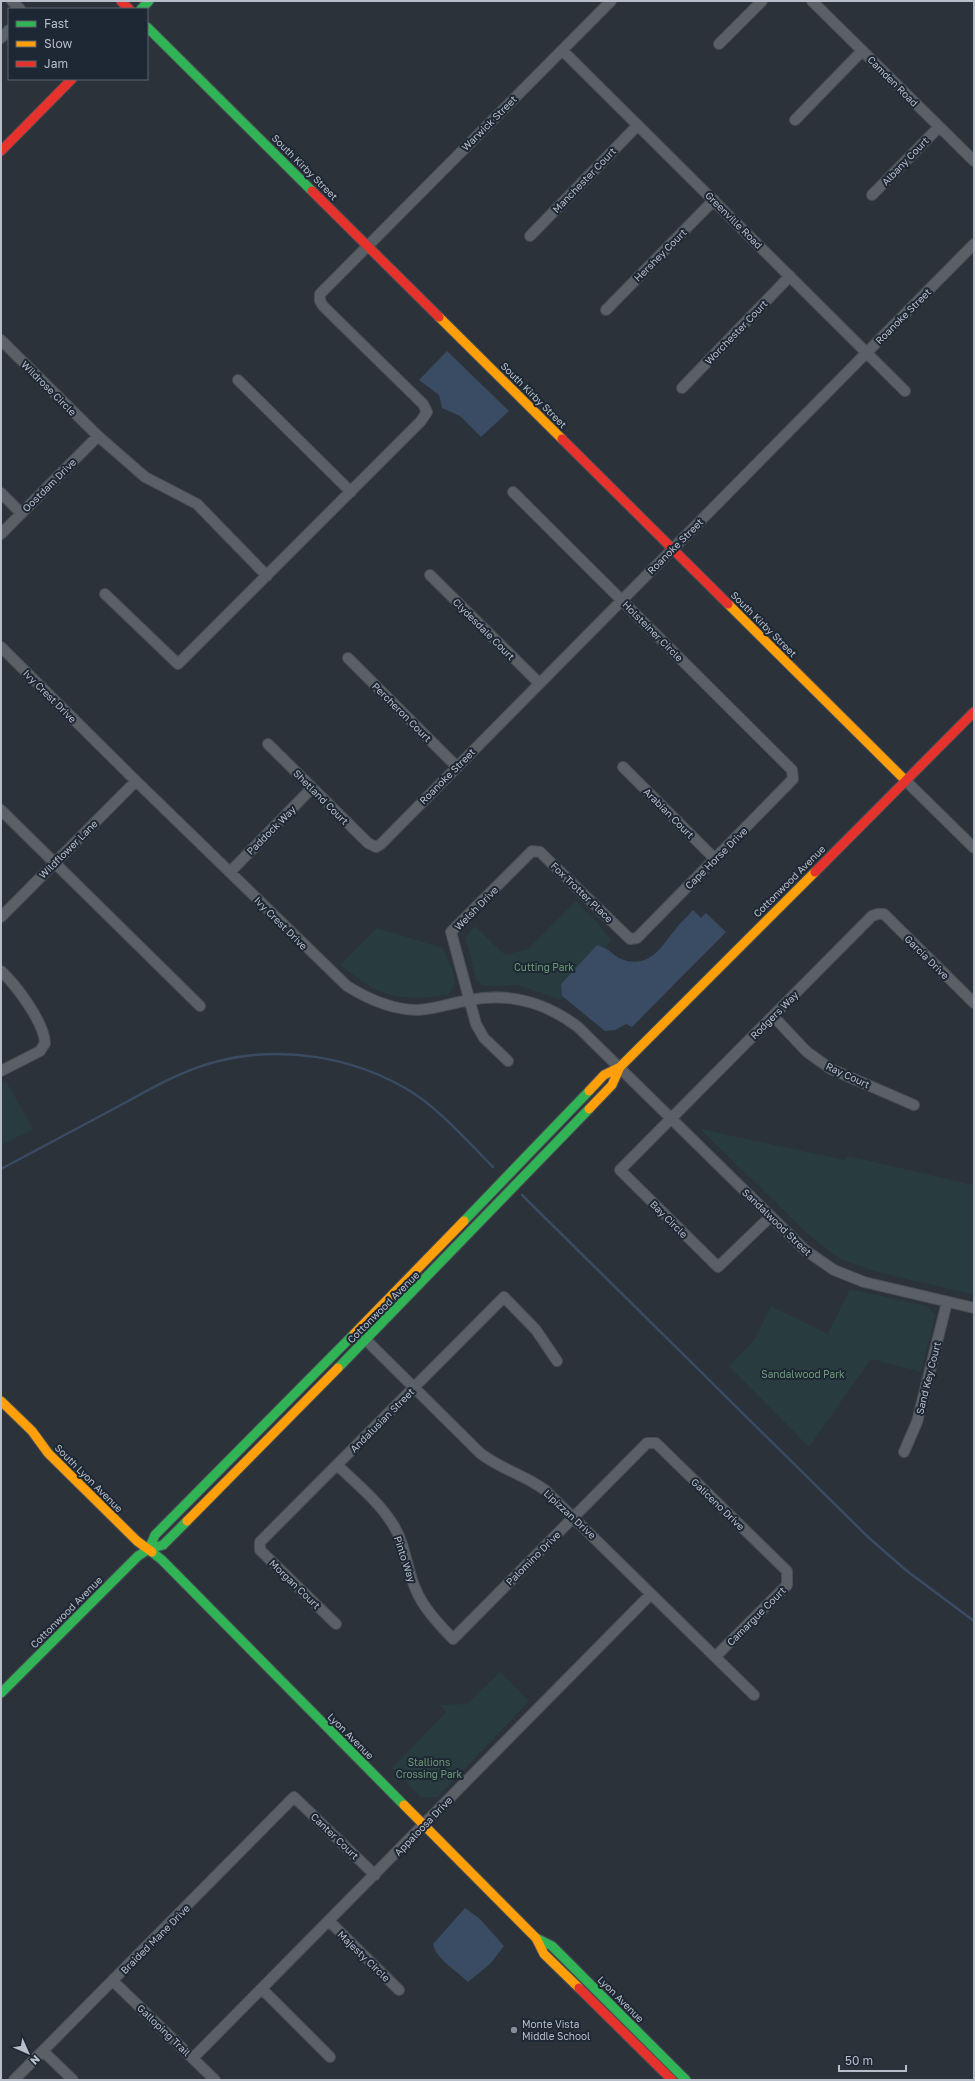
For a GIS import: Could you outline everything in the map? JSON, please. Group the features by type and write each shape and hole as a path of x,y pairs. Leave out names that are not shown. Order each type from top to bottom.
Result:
{"street":[{"name":"Warwick Street","path":"350,492 421,421 427,412 423,404 320,301 320,294 611,1"},
{"path":"719,44 762,1"},
{"name":"Camden Road","path":"812,1 974,161"},
{"name":"South Kirby Street","path":"148,28 905,780"},
{"name":"Greenville Road","path":"562,50 905,391"},
{"path":"795,120 862,51"},
{"path":"1,151 71,80"},
{"name":"Manchester Court","path":"530,236 638,125"},
{"name":"Albany Court","path":"872,195 939,127"},
{"name":"Hershey Court","path":"606,310 714,200"},
{"name":"Roanoke Street","path":"376,847 381,844 456,766 974,244"},
{"name":"Worchester Court","path":"682,388 790,276"},
{"name":"Wildrose Circle","path":"1,340 98,436 145,477 198,504 267,576"},
{"path":"105,594 178,664 350,492 238,380"},
{"name":"Oostdam Drive","path":"1,534 98,436"},
{"name":"Holsteiner Circle","path":"513,492 792,770"},
{"path":"1,493 21,513"},
{"name":"Clydesdale Court","path":"430,575 539,683"},
{"name":"Ivy Crest Drive","path":"1,647 136,781 347,986 363,996 382,1004 417,1010 434,1008 490,996 528,1000 546,1006 563,1015 578,1026 620,1067"},
{"name":"Percheron Court","path":"348,658 456,766"},
{"name":"Cottonwood Avenue","path":"149,1549 155,1535 356,1331 604,1075 620,1067 974,712"},
{"name":"Shetland Court","path":"268,744 368,843 376,847"},
{"name":"Arabian Court","path":"623,767 716,859"},
{"name":"Cape Horse Drive","path":"630,938 637,938 794,779 792,770"},
{"path":"905,780 974,848"},
{"name":"Wildflower Lane","path":"1,917 136,781"},
{"name":"Paddock Way","path":"230,872 312,788"},
{"path":"1,810 200,1006"},
{"name":"Fox Trotter Place","path":"532,851 540,852 630,938"},
{"name":"Welsh Drive","path":"469,1000 451,932 532,851"},
{"name":"Garcia Drive","path":"878,914 884,914 974,1003"},
{"name":"Rodgers Way","path":"671,1119 872,916 878,914"},
{"path":"1,971 21,993 44,1034 46,1043 40,1051 1,1071"},
{"path":"469,1000 479,1032 508,1061"},
{"name":"Ray Court","path":"773,1016 819,1062 831,1069 914,1105"},
{"name":"Cottonwood Avenue","path":"1,1693 138,1556 149,1549 163,1545 366,1340 612,1085 620,1067"},
{"name":"Sandalwood Street","path":"620,1067 770,1217 820,1262 834,1270 864,1282 974,1308"},
{"name":"Bay Circle","path":"671,1119 620,1170 718,1267 770,1217"},
{"name":"Andalusian Street","path":"260,1542 504,1297 536,1330 557,1361"},
{"name":"Sand Key Court","path":"904,1452 917,1422 947,1302"},
{"name":"Lipizzan Drive","path":"356,1331 480,1453 502,1468 534,1482 574,1517 754,1695"},
{"name":"South Lyon Avenue","path":"1,1401 32,1431 48,1453 137,1541 149,1549"},
{"name":"Palomino Drive","path":"453,1638 647,1443"},
{"name":"Galiceno Drive","path":"647,1443 656,1443 787,1571"},
{"name":"Pinto Way","path":"337,1465 382,1510 392,1523 404,1548 416,1590 434,1619 453,1638"},
{"name":"Morgan Court","path":"260,1542 260,1550 336,1624"},
{"name":"Lyon Avenue","path":"149,1549 536,1938 544,1954 672,2080"},
{"name":"Camargue Court","path":"716,1656 787,1584 787,1571"},
{"name":"Appaloosa Drive","path":"193,2058 329,1922 651,1594"},
{"name":"Canter Court","path":"294,1797 375,1875"},
{"name":"Braided Mane Drive","path":"14,2080 294,1797"},
{"name":"Majesty Circle","path":"329,1922 399,1990"},
{"name":"Lyon Avenue","path":"536,1938 557,1950 686,2080"},
{"name":"Galloping Trail","path":"113,1981 215,2080"},
{"path":"262,1989 330,2057"},
{"path":"43,2051 73,2080"}],"green space":[{"name":"Cutting Park","path":"576,901 596,921 611,940 606,947 597,945 561,984 561,1000 517,985 484,986 476,980 466,939 467,935 475,926 505,955 528,949"},
{"path":"377,928 443,948 452,969 455,984 449,994 418,998 387,994 368,985 340,965"},
{"path":"6,1081 33,1129 1,1145 1,1084"},
{"path":"700,1129 844,1160 848,1156 974,1185 974,1295 874,1271 840,1259 809,1235"},
{"name":"Sandalwood Park","path":"850,1289 928,1306 935,1316 921,1372 871,1359 809,1447 729,1366 755,1339 771,1306 828,1334"},
{"name":"Stallions Crossing Park","path":"500,1672 529,1701 438,1797 421,1797 392,1768 446,1712 440,1705 467,1704"}],"water":[{"path":"447,351 509,411 481,437 460,416 442,408 439,395 419,380"},
{"path":"693,910 701,918 706,913 726,932 632,1027 626,1024 615,1030 605,1031 562,996 561,984 597,945 605,948 623,960 636,962 644,960 657,952"},
{"path":"465,1908 480,1919 504,1946 490,1964 468,1982 442,1960 433,1944"}],"waterway":[{"path":"1,1169 183,1073 223,1060 270,1054 317,1057 340,1062 384,1077 417,1095 428,1104 451,1124 493,1167"},
{"path":"522,1195 868,1537 907,1571 974,1621"}],"traffic: fast":[{"path":"142,8 149,1"},
{"path":"148,28 312,191"},
{"path":"464,1221 589,1091"},
{"path":"338,1368 589,1109"},
{"path":"149,1549 155,1535 354,1334"},
{"path":"1,1693 138,1556 149,1549 163,1545 187,1521"},
{"path":"152,1552 162,1560 404,1805"},
{"path":"536,1938 552,1946 686,2080"}],"traffic: slow":[{"path":"439,317 562,439"},
{"path":"728,604 905,780"},
{"path":"589,1091 604,1075 620,1067 815,872"},
{"path":"589,1109 612,1085 620,1067"},
{"path":"354,1334 464,1221"},
{"path":"187,1521 338,1368"},
{"path":"1,1401 32,1431 48,1453 137,1541 152,1552"},
{"path":"404,1805 536,1938 544,1954 579,1988"}],"traffic: jam":[{"path":"121,1 128,8"},
{"path":"1,151 71,80"},
{"path":"312,191 439,317"},
{"path":"562,439 728,604"},
{"path":"815,872 974,712"},
{"path":"579,1988 672,2080"}],"place":[{"name":"Monte Vista Middle School","path":"514,2030"}]}
